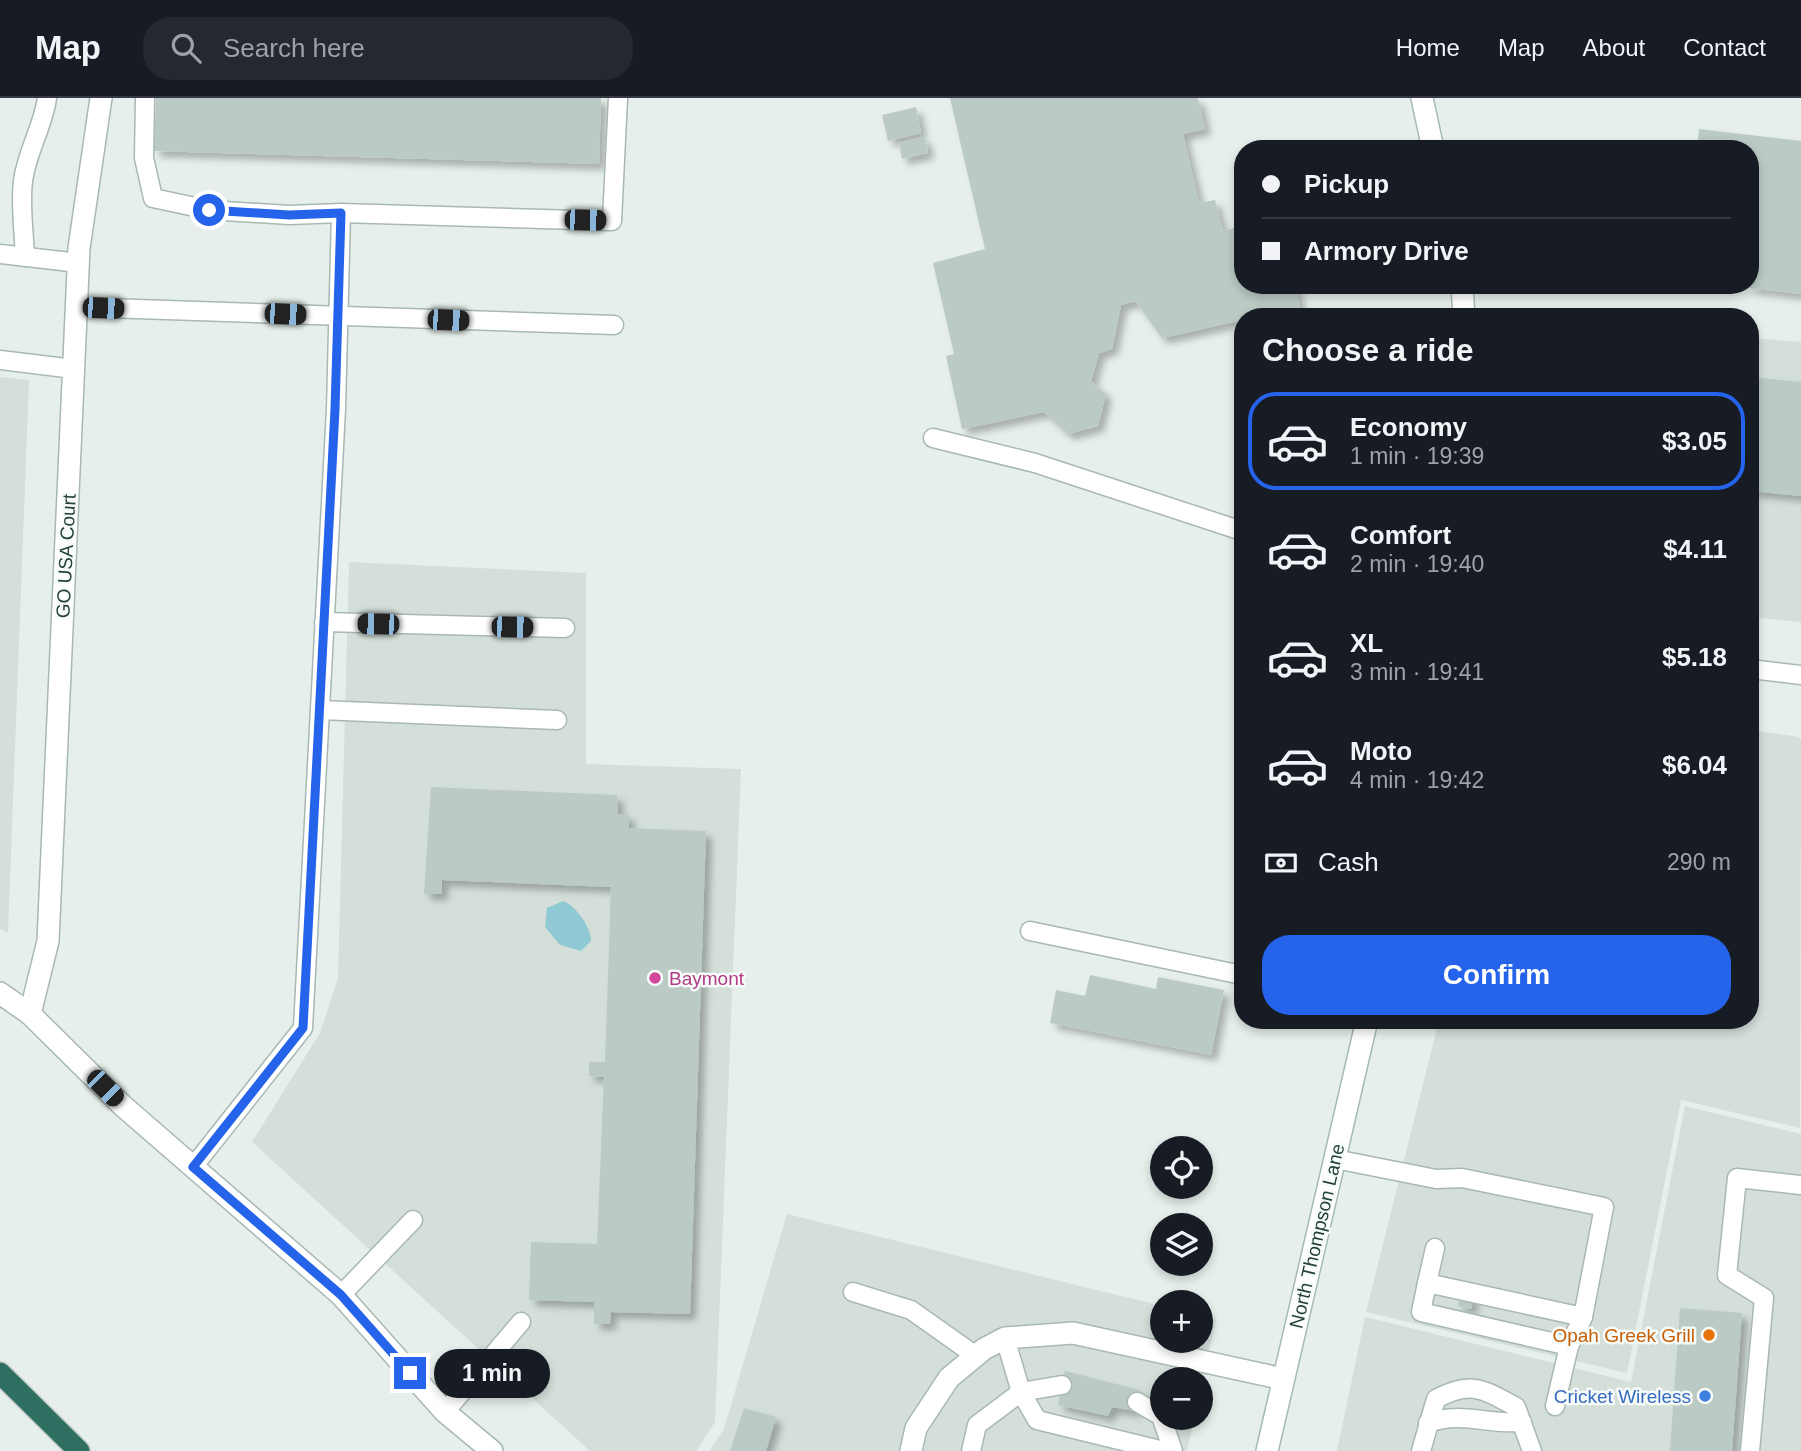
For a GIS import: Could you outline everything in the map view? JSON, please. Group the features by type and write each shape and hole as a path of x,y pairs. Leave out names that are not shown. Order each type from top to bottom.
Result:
{"highway":[{"path":"0,1373 79,1451"}],"street":[{"name":"GO USA Court","path":"30,1014 48,941 79,263 101,98"},
{"path":"1422,98 1431,140"},
{"path":"0,993 30,1014 123,1106 341,1295 444,1412 492,1451"},
{"name":"North Thompson Lane","path":"1267,1451 1365,1029"},
{"path":"911,1451 915,1428 949,1378 976,1356 1005,1338 1073,1333 1283,1379"}],"lane":[{"path":"25,257 23,182 32,145 44,122 47,98"},
{"path":"145,98 144,158 153,198 209,210 289,215 341,213 612,221 618,98"},
{"path":"193,1167 303,1028 320,710 341,213"},
{"path":"0,254 79,263"},
{"path":"77,307 614,325"},
{"path":"0,360 74,369"},
{"path":"933,438 1035,463 1234,528"},
{"path":"324,622 565,628"},
{"path":"1759,670 1801,675"},
{"path":"320,710 556,720"},
{"path":"1030,932 1234,973"},
{"path":"1335,1159 1436,1179 1462,1178 1604,1207 1583,1317 1569,1346 1555,1406"},
{"path":"1750,1451 1764,1298 1727,1275 1737,1178 1801,1185"},
{"path":"341,1295 413,1220"},
{"path":"1435,1248 1421,1312 1569,1346"},
{"path":"1427,1283 1583,1317"},
{"path":"853,1292 911,1310 976,1356"},
{"path":"444,1412 521,1322"},
{"path":"1005,1338 1021,1392 1037,1420 1116,1446 1164,1451"},
{"path":"971,1451 977,1425 1021,1392 1062,1385"},
{"path":"1421,1451 1436,1399 1457,1388 1487,1391 1516,1407 1532,1451"},
{"path":"1137,1402 1161,1416 1173,1451"},
{"path":"1428,1423 1453,1415 1503,1424 1522,1422"}],"shaded area":[{"path":"1759,339 1801,342 1801,622 1759,618"},
{"path":"0,377 29,380 8,933 0,929"},
{"path":"349,562 586,573 586,764 741,769 715,1422 696,1451 590,1451 252,1142 320,1033 338,978"},
{"path":"1759,731 1799,737 1800,1128 1681,1100 1627,1373 1366,1312 1437,1029 1759,1029"},
{"path":"1685,1106 1801,1134 1801,1451 1337,1451 1365,1317 1631,1382"},
{"path":"787,1214 1150,1303 1150,1353 1209,1353 1206,1367 1150,1367 1150,1430 1191,1430 1187,1451 709,1451 724,1429"}],"water":[{"path":"563,901 577,912 588,929 591,941 581,951 560,945 545,927 547,908"}],"building":[{"path":"156,98 601,98 599,164 154,151"},
{"path":"950,98 1198,98 1205,129 1183,134 1199,203 1215,200 1223,231 1234,228 1234,294 1297,294 1300,307 1234,308 1234,322 1162,338 1135,301 1121,305 1112,349 1099,353 1091,381 1106,394 1098,426 1068,434 1044,412 962,429 946,356 954,354 933,263 985,249"},
{"path":"916,107 921,133 888,141 882,115"},
{"path":"1699,129 1801,141 1801,294 1759,289 1759,140 1698,140"},
{"path":"925,137 928,153 902,159 899,143"},
{"path":"1759,378 1801,382 1801,496 1759,492"},
{"name":"Baymont","path":"431,787 617,795 618,814 629,815 629,828 706,831 690,1314 611,1312 610,1324 594,1324 594,1302 529,1300 531,1242 597,1244 604,1077 589,1076 589,1062 605,1062 611,887 442,880 442,894 424,894"},
{"path":"1090,975 1156,989 1158,977 1224,990 1211,1055 1050,1023 1056,990 1085,996"},
{"path":"1460,1294 1473,1296 1471,1309 1458,1306"},
{"path":"1680,1308 1742,1313 1732,1451 1670,1451"},
{"path":"1065,1371 1140,1390 1135,1411 1112,1407 1108,1416 1058,1405"},
{"path":"744,1408 776,1417 766,1451 730,1451"}],"place":[{"name":"Baymont","path":"655,978"},
{"name":"Opah Greek Grill","path":"1709,1335"},
{"name":"Cricket Wireless","path":"1705,1396"}],"route":[{"path":"209,210 289,215 341,213 335,409 303,1028 193,1167 341,1295 410,1373"}]}
